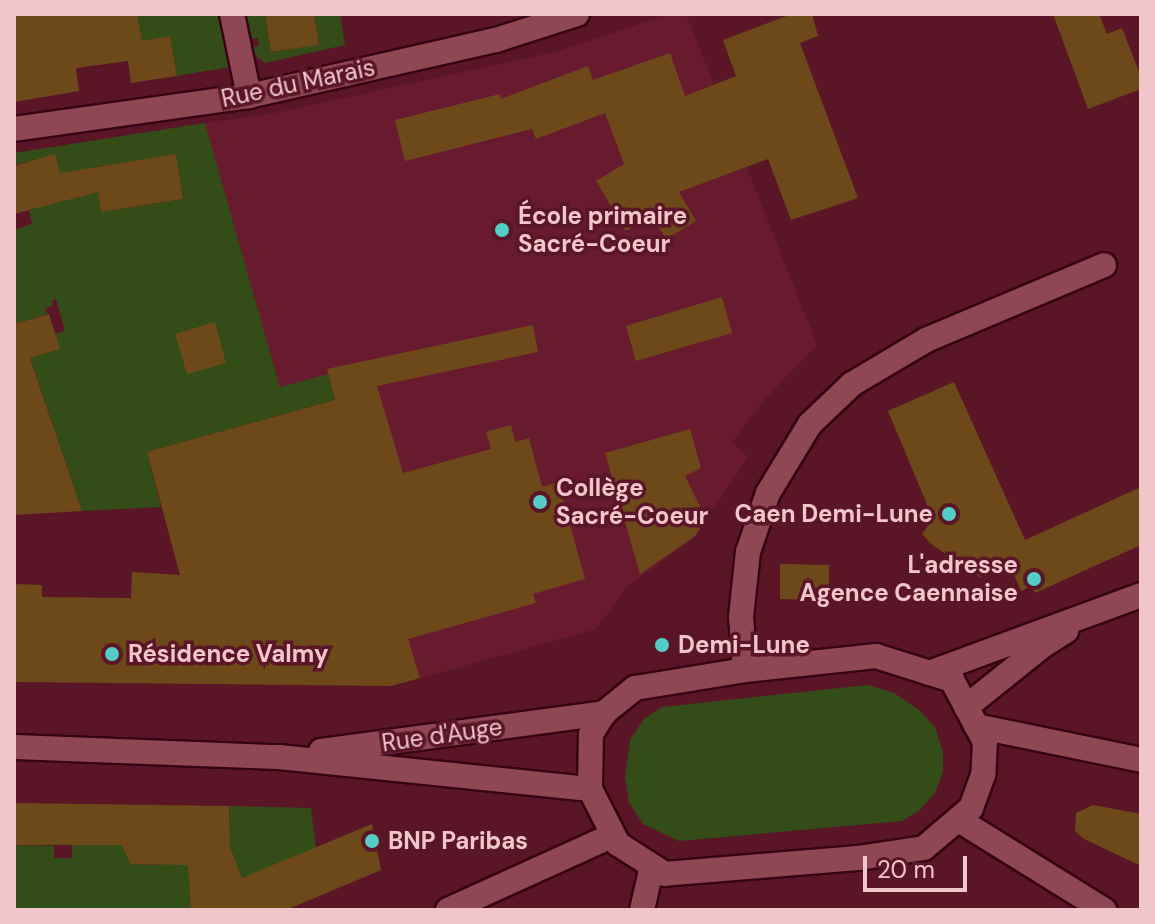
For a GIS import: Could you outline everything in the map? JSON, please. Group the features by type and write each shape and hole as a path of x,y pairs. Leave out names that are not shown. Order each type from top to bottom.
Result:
{"main road":[{"path":"232,14 249,96"},
{"name":"Rue du Marais","path":"14,129 249,96 496,40 577,14"},
{"path":"745,670 741,617 748,552 768,493 810,424 852,384 926,340 1104,265"},
{"path":"929,673 1141,595"},
{"path":"971,716 1045,644 1099,612"},
{"path":"876,656 929,673 952,680 985,742 983,775 971,808 924,848 858,858 665,874 618,844 590,789 591,734 604,713 635,688 745,670 876,656"},
{"name":"Rue d'Auge","path":"279,757 604,713"},
{"path":"971,716 1141,760"},
{"name":"Rue d'Auge","path":"14,747 279,757 590,789"},
{"path":"959,820 1104,910"},
{"path":"448,910 613,835"},
{"path":"642,910 652,866"}],"shaded area":[{"path":"669,14 686,14 817,345 765,399 732,442 748,457 695,537 628,586 596,629 404,683 393,643 393,619 328,375 280,387 205,123 275,113 559,51"}],"green space":[{"path":"137,14 219,14 229,67 177,76 170,37 142,41"},
{"path":"246,14 265,14 271,52 319,45 314,14 340,14 345,45 265,63 253,53 251,47 259,46 258,38 250,39"},
{"path":"205,123 280,387 328,374 335,400 147,452 161,507 82,511 31,360 14,366 14,230 32,224 29,210 66,200 55,155 15,165 14,153","holes":["176,155 183,199 101,212 94,167","56,299 65,331 55,334 18,323 47,314 45,308 53,306 52,301"]},
{"path":"868,685 894,693 919,710 935,727 943,752 943,772 935,793 920,810 902,821 679,841 643,824 629,802 625,777 630,740 644,719 662,707"},
{"path":"229,806 311,808 318,866 242,878 238,868 231,868"},
{"path":"118,834 131,864 159,865 188,857 191,910 14,910 14,845 54,846 54,858 72,858 72,845 97,845"}],"building":[{"path":"14,14 137,14 142,41 170,36 177,76 131,83 128,61 76,68 79,91 14,102"},
{"path":"265,14 314,14 319,45 271,52"},
{"path":"792,14 812,14 818,36 800,43 858,198 791,220 768,159 679,192 696,221 666,239 652,216 626,231 596,181 624,164 605,113 536,139 532,129 405,161 395,120 500,94 501,99 588,66 593,80 670,53 685,96 736,76 723,40"},
{"path":"1053,14 1099,14 1107,34 1122,28 1141,77 1141,89 1088,109"},
{"path":"55,154 60,173 176,154 183,199 101,212 98,192 14,214 14,166"},
{"path":"722,297 732,333 636,361 626,326"},
{"path":"49,314 60,349 30,358 82,511 14,515 14,324"},
{"path":"215,322 226,363 187,374 175,334"},
{"path":"533,325 538,352 377,386 403,473 491,449 486,432 511,425 515,442 529,438 542,487 558,482 585,579 533,594 536,603 408,639 420,678 391,686 14,682 14,584 42,585 42,597 131,598 132,572 180,575 147,452 335,400 327,369"},
{"path":"954,382 1025,540 1141,487 1141,545 1035,593 1032,586 1021,591 1010,565 980,577 931,544 922,534 933,519 888,411"},
{"path":"690,429 701,468 685,476 706,519 695,536 640,574 605,453"},
{"path":"780,564 829,565 829,600 780,599"},
{"path":"14,803 229,806 230,847 242,878 372,824 381,870 286,910 191,910 188,865 130,864 122,845 14,845"},
{"path":"1093,805 1141,814 1141,866 1084,839 1075,831 1076,813"}],"place":[{"name":"École primaire Sacré-Coeur","path":"502,230"},
{"name":"Collège Sacré-Coeur","path":"540,502"},
{"name":"Caen Demi-Lune","path":"949,514"},
{"name":"L'adresse Agence Caennaise","path":"1034,579"},
{"name":"Demi-Lune","path":"662,645"},
{"name":"Résidence Valmy","path":"112,654"},
{"name":"BNP Paribas","path":"372,841"}]}
